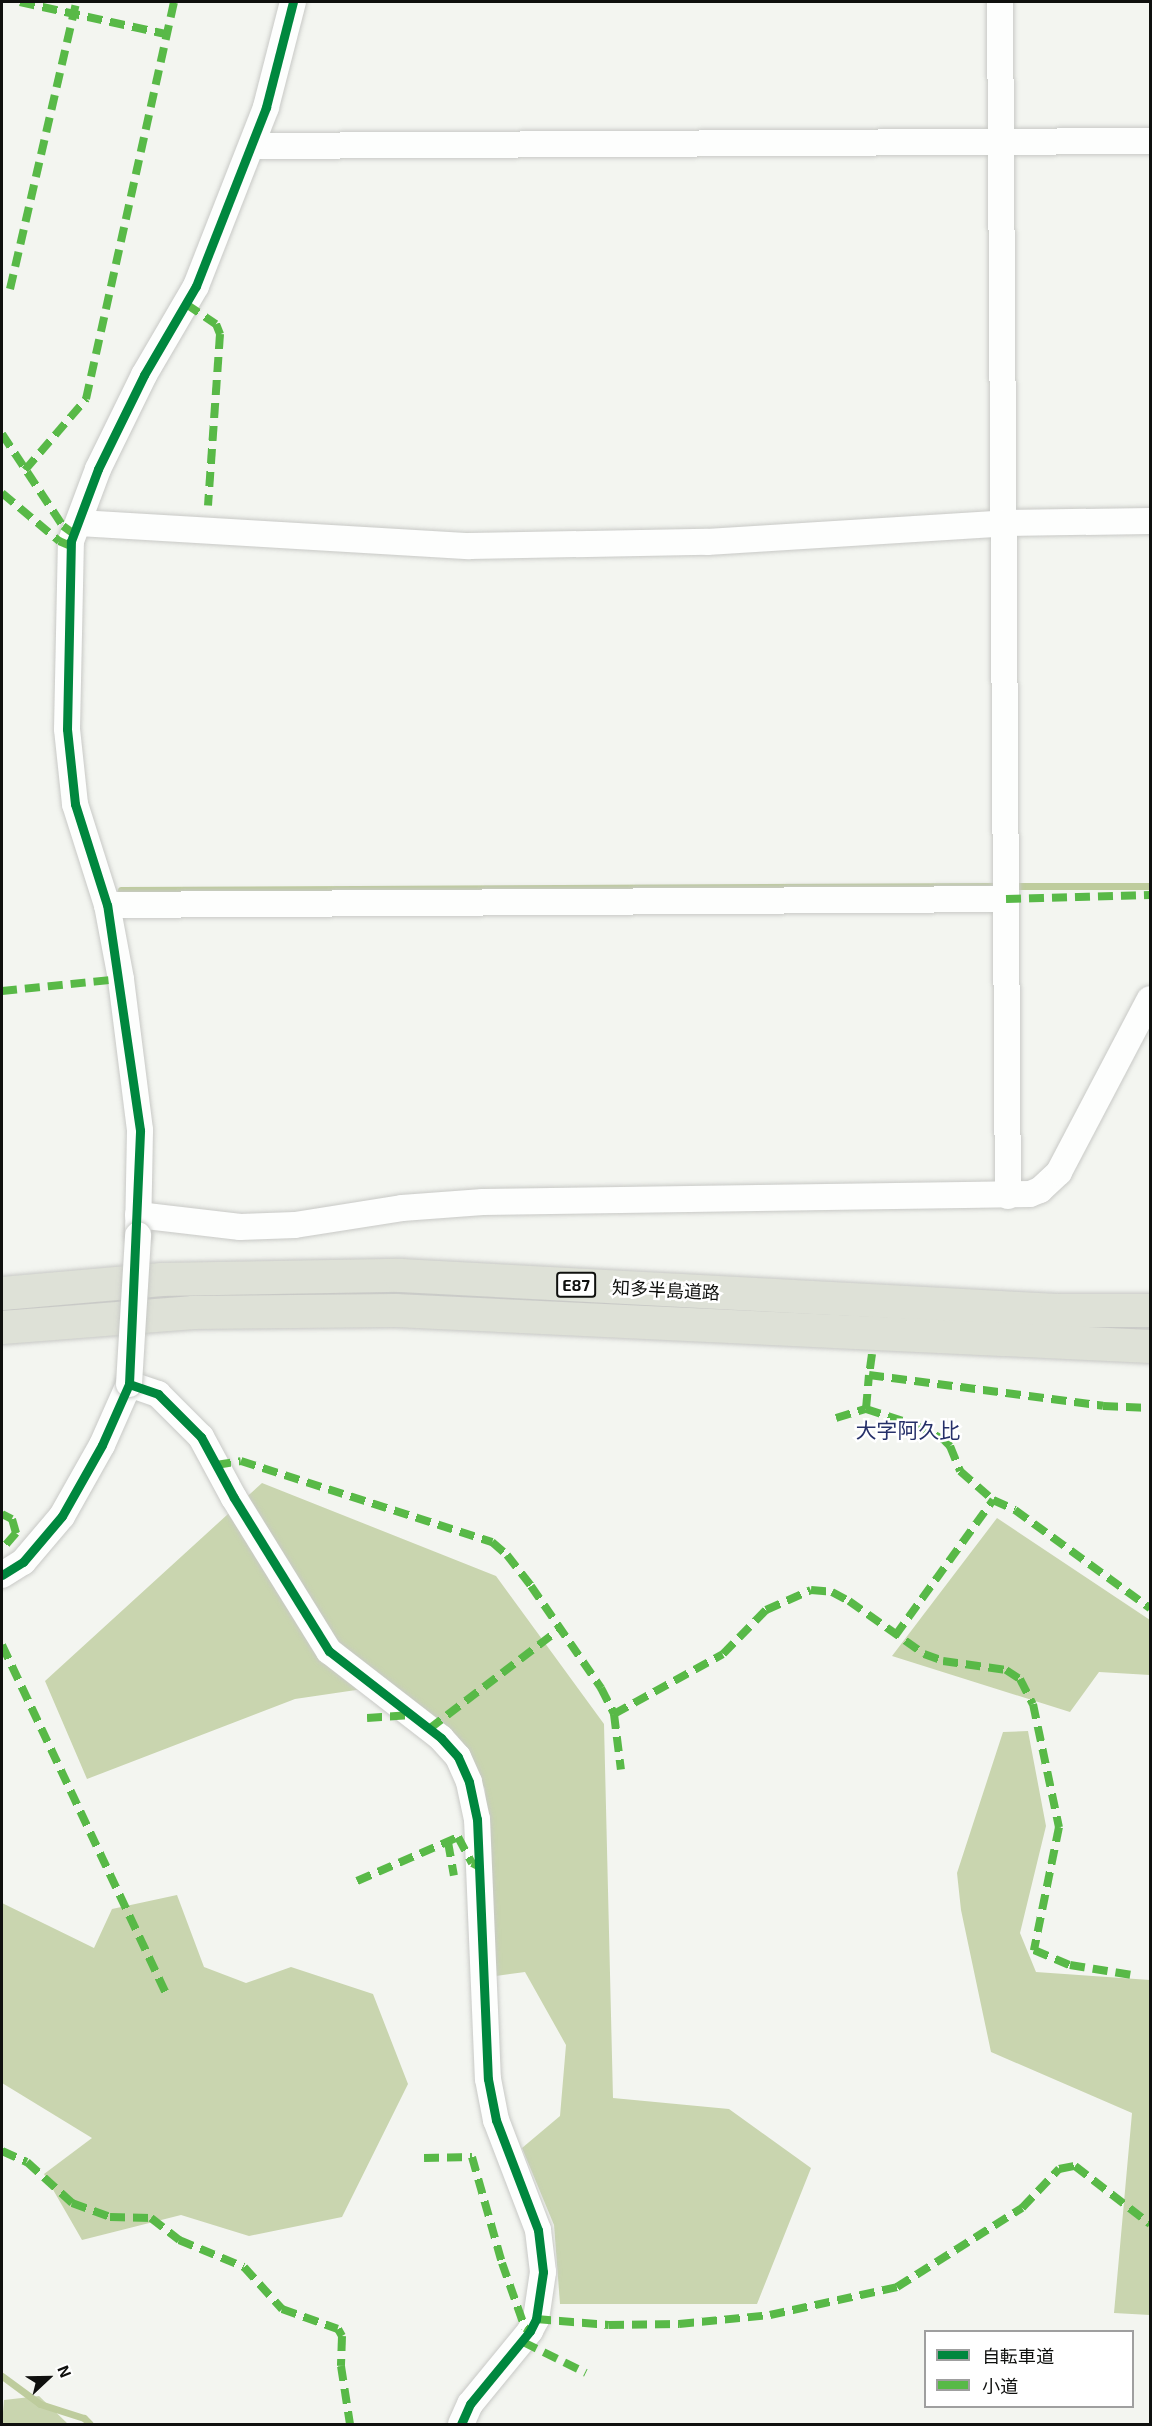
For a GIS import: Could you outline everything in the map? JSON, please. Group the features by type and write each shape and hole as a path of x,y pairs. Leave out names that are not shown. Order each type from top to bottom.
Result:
{"highway":[{"name":"知多半島道路","path":"2,1293 161,1279 400,1275 1057,1310 1150,1311"},
{"name":"知多半島道路","path":"2,1327 193,1311 395,1310 1150,1346"},
{"path":"1078,1343 1111,1359 1150,1360"}],"street":[{"path":"2,1575 22,1562 62,1516 102,1445 129,1384 138,1225 140,1130 107,905 75,804 67,729 71,541 98,469 144,375 196,286 252,146 293,2"},
{"path":"1000,2 1006,523 1008,1196"},
{"path":"252,146 1150,141"},
{"path":"79,523 470,546 707,542 1006,523 1150,521"},
{"path":"107,905 1006,899"},
{"path":"138,1225 240,1227 295,1225 402,1208 483,1202 1030,1194 1053,1180 1150,999"},
{"path":"129,1384 158,1394 201,1437 234,1498 329,1651 441,1738 458,1757 469,1782 477,1819 488,2079 496,2120 538,2230 543,2272 536,2319 530,2331 470,2404 461,2424"}],"green space":[{"path":"262,1483 496,1576 604,1724 613,2098 729,2109 811,2168 757,2304 560,2304 554,2225 522,2148 560,2116 566,2045 525,1972 496,1976 485,1789 457,1736 390,1685 295,1699 87,1779 45,1681"},
{"path":"997,1518 1150,1620 1150,1675 1099,1672 1070,1712 892,1656"},
{"path":"1028,1731 1046,1826 1020,1933 1036,1972 1150,1980 1150,2315 1114,2313 1132,2113 991,2052 961,1910 957,1873 1003,1732"},
{"path":"177,1895 204,1967 246,1983 291,1967 373,1994 408,2084 342,2217 249,2236 181,2215 82,2240 44,2174 92,2138 2,2083 2,1903 94,1948 112,1909"},
{"path":"39,2396 68,2424 2,2424 4,2400"}],"waterway":[{"path":"121,890 1001,886"},
{"path":"1012,886 1150,886"},
{"path":"2,2376 40,2404 84,2418 90,2424"}],"marked path":[{"path":"20,2 166,34"},
{"path":"10,289 76,2"},
{"path":"25,470 86,399 174,2"},
{"path":"186,304 216,324 220,334 208,506"},
{"path":"2,434 63,526 74,534"},
{"path":"2,493 59,541 71,546"},
{"path":"1006,899 1150,895"},
{"path":"2,991 121,979"},
{"path":"872,1354 869,1375 1103,1406 1150,1408"},
{"path":"836,1418 866,1409 869,1375"},
{"path":"866,1409 915,1425 943,1439 950,1446 960,1471 993,1500 1015,1510 1150,1608"},
{"path":"216,1465 241,1461 492,1542 507,1555 531,1586 601,1688 614,1714 621,1770"},
{"path":"895,1636 993,1500"},
{"path":"2,1514 12,1519 16,1533 2,1549"},
{"path":"614,1714 723,1654 766,1610 811,1590 832,1592 849,1601 924,1654 943,1661 1006,1670 1020,1679 1033,1704 1059,1827 1034,1950 1070,1965 1138,1976"},
{"path":"429,1729 561,1628"},
{"path":"2,1645 166,1994"},
{"path":"367,1718 411,1715"},
{"path":"357,1881 458,1837 472,1863 478,1866"},
{"path":"448,1842 454,1875"},
{"path":"2,2151 27,2162 72,2203 110,2217 151,2218 179,2240 244,2267 282,2309 338,2329 342,2336 341,2366 350,2424"},
{"path":"424,2158 472,2157 502,2263 525,2328 530,2331"},
{"path":"536,2319 609,2325 679,2324 770,2315 897,2287 1022,2208 1059,2169 1075,2166 1150,2224"},
{"path":"523,2342 586,2373"}],"cycle path":[{"path":"2,1575 23,1562 62,1516 102,1445 129,1384 140,1130 107,905 75,804 67,729 71,541 98,469 144,375 196,286 266,107 293,2"},
{"path":"129,1384 158,1394 201,1437 234,1498 329,1651 441,1738 458,1757 469,1782 477,1819 488,2079 496,2120 538,2230 543,2272 536,2319 530,2331 470,2404 461,2424"}],"district":[{"name":"大字阿久比","path":"908,1430"}]}
